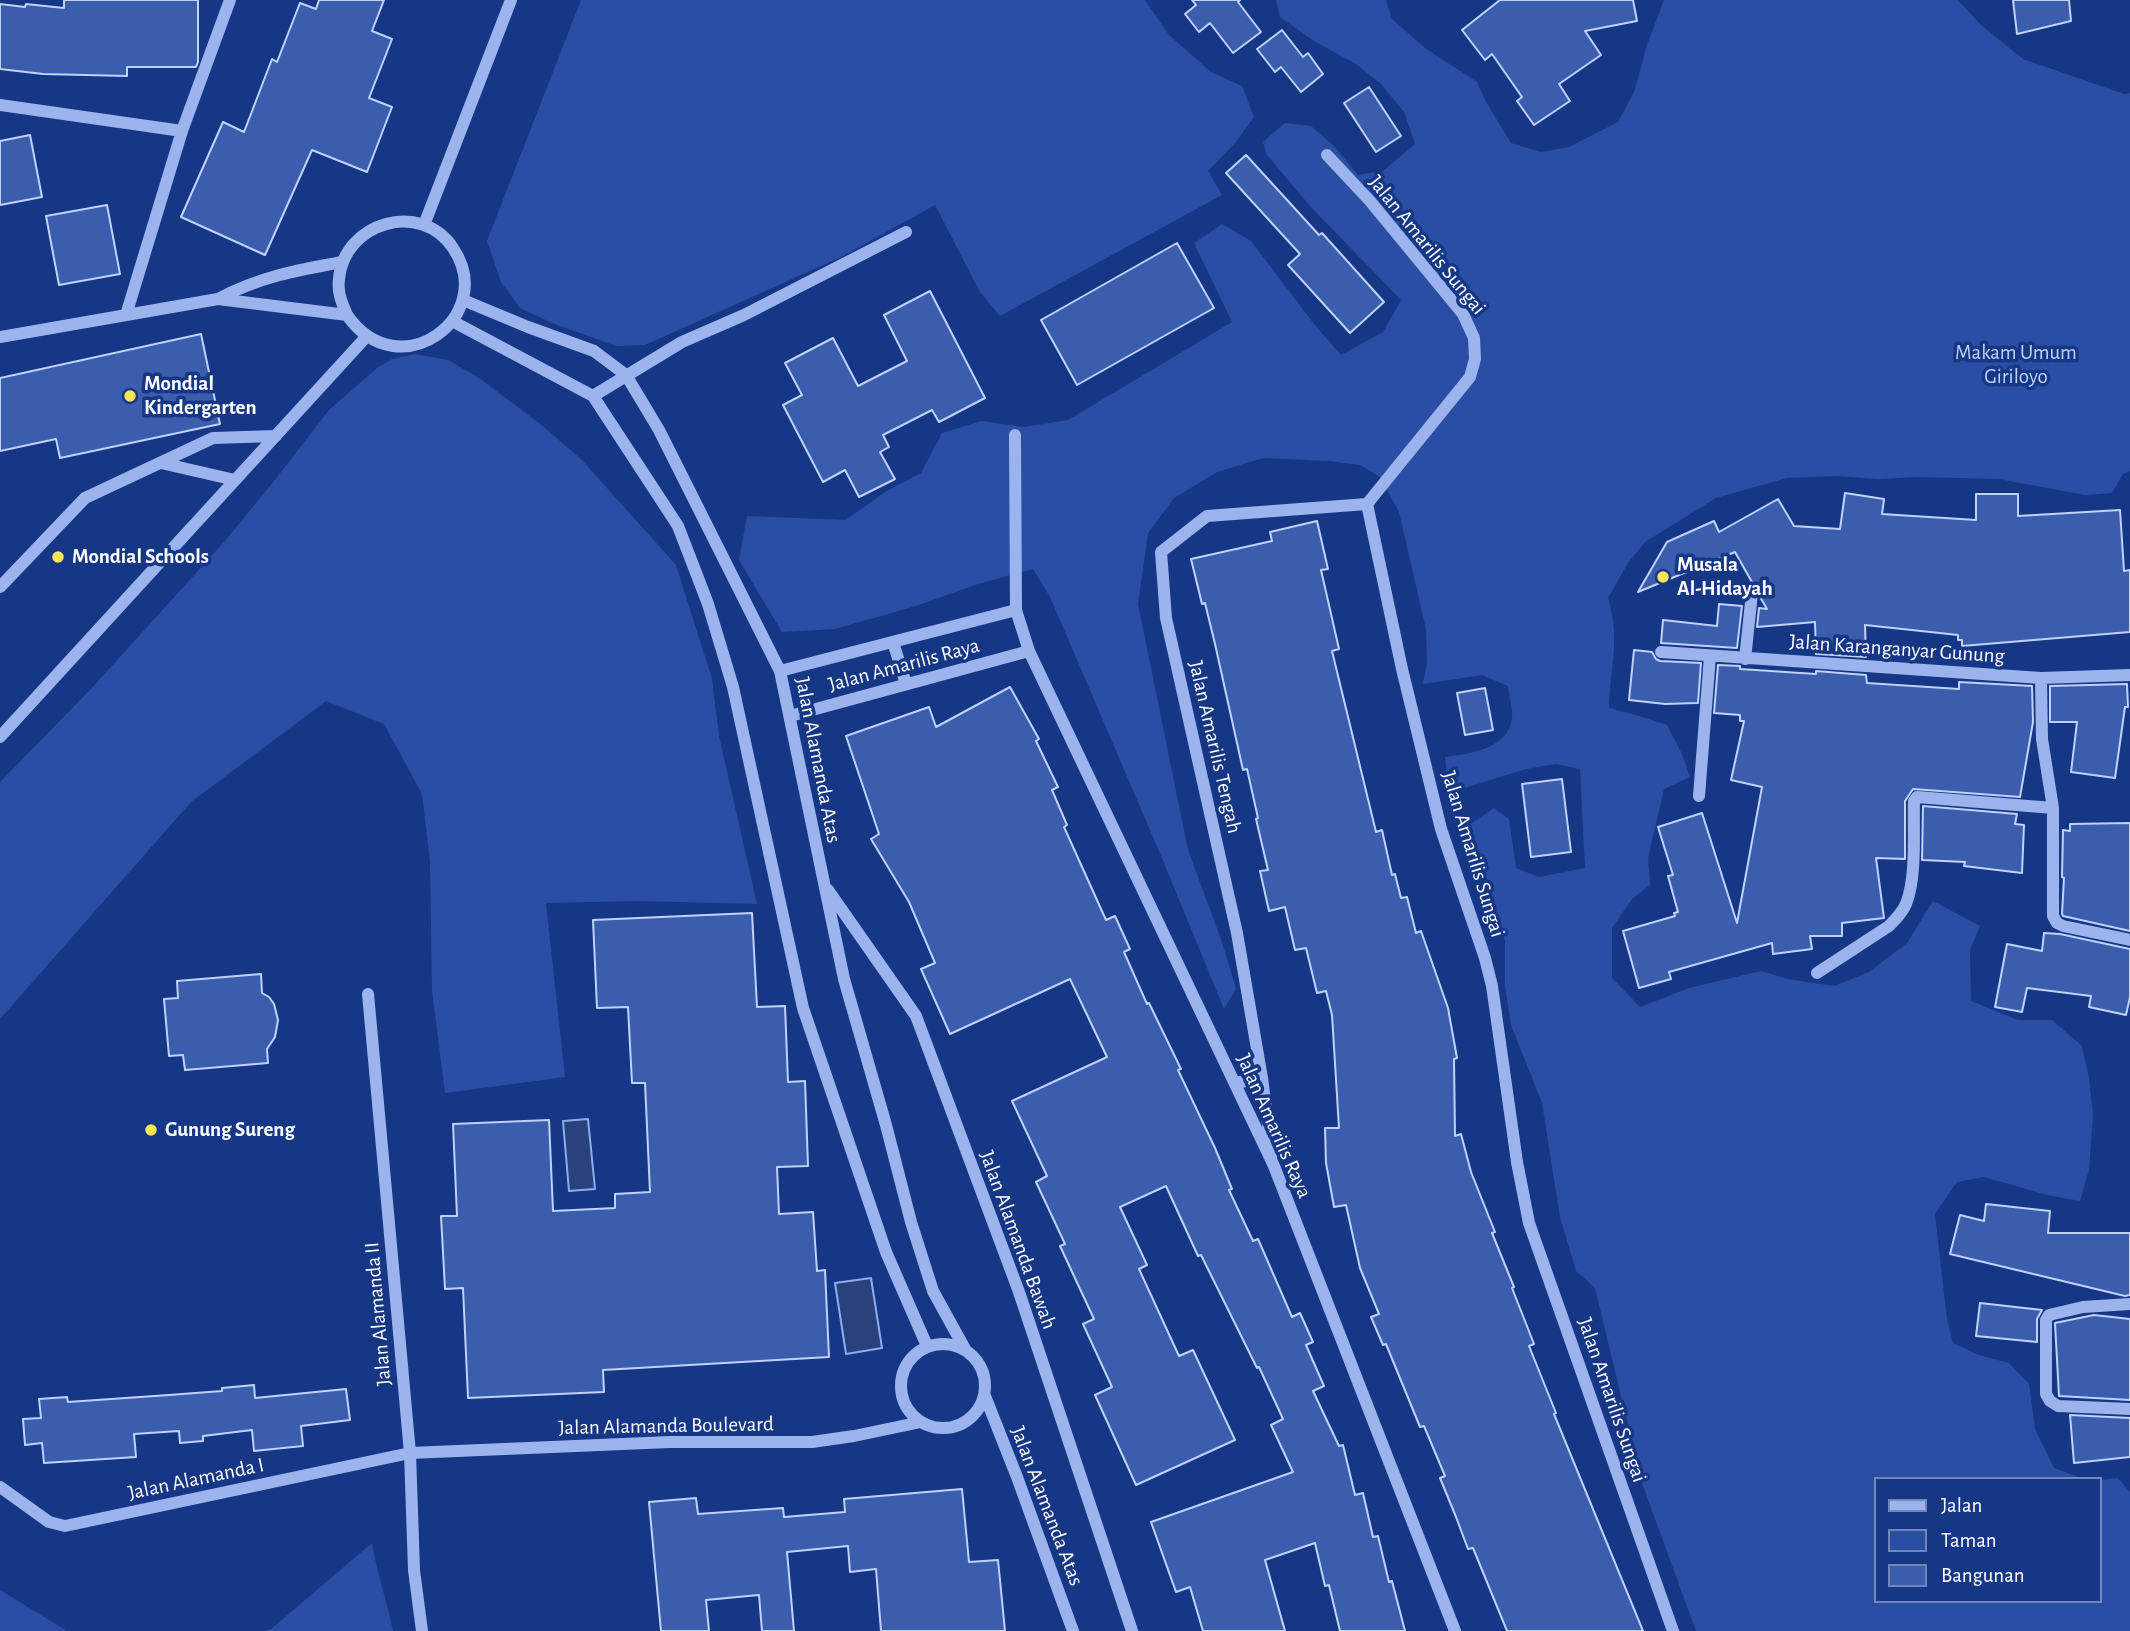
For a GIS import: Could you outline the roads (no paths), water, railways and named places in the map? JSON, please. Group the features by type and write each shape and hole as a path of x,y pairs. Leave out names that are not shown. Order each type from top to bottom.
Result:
{"street":[{"path":"126,315 182,131 230,0"},
{"path":"425,225 511,0"},
{"path":"0,105 182,131"},
{"name":"Jalan Amarilis Sungai","path":"1327,155 1370,201 1463,314 1474,338 1475,359 1470,377 1367,504 1402,669 1441,829 1492,986 1517,1162 1529,1223 1673,1631"},
{"path":"405,220 425,225 440,234 453,247 461,263 463,300 452,321 435,338 413,346 388,346 367,337 355,327 347,315 340,298 338,280 342,262 352,244 366,231 385,223 405,220"},
{"path":"593,396 682,342 744,315 906,232"},
{"path":"218,299 243,286 286,272 342,262"},
{"path":"0,337 218,299 347,315"},
{"name":"Jalan Alamanda Atas","path":"463,300 594,351 626,375 659,430 780,671 844,979 911,1222 933,1291 965,1349"},
{"path":"452,321 593,396 678,526 709,604 733,687 803,1008 886,1252 927,1346"},
{"path":"0,737 367,337"},
{"name":"Jalan Amarilis Raya","path":"1015,435 1016,610 1029,650 1274,1166 1455,1631"},
{"path":"0,587 85,498 213,438 276,436"},
{"path":"161,463 235,480"},
{"name":"Jalan Amarilis Tengah","path":"1274,1166 1237,933 1166,618 1161,552 1208,516 1367,504"},
{"path":"1745,659 1752,593"},
{"name":"Jalan Amarilis Raya","path":"780,671 1016,610"},
{"path":"893,642 906,684"},
{"name":"Jalan Amarilis Raya","path":"790,716 1029,650"},
{"name":"Jalan Karanganyar Gunung","path":"1661,652 2041,678 2130,675"},
{"path":"1699,796 1710,656"},
{"path":"2041,678 2042,739 2053,808 2053,916 2057,923 2130,940"},
{"path":"1816,972 1889,926 1906,905 1912,868 1914,800 1917,797 2053,808"},
{"name":"Jalan Alamanda Bawah","path":"824,884 916,1016 1018,1292 1132,1631"},
{"name":"Jalan Alamanda II","path":"368,994 410,1453 414,1570 422,1631"},
{"path":"1235,1083 1262,1078"},
{"path":"2130,1304 2083,1307 2049,1315 2046,1320 2046,1394 2050,1401 2058,1406 2130,1409"},
{"path":"921,1422 904,1402 902,1376 915,1353 927,1346 953,1344 976,1357 986,1382 985,1396"},
{"name":"Jalan Alamanda Atas","path":"985,1396 1073,1631"},
{"name":"Jalan Alamanda Boulevard","path":"410,1453 670,1442 812,1442 921,1422 947,1429 960,1426 971,1418 985,1396"},
{"name":"Jalan Alamanda I","path":"0,1487 49,1522 65,1526 410,1453"}],"place":[{"name":"Mondial Kindergarten","path":"130,396"},
{"name":"Mondial Schools","path":"58,557"},
{"name":"Musala Al-Hidayah","path":"1663,577"},
{"name":"Gunung Sureng","path":"151,1130"}],"park label":[{"name":"Makam Umum Giriloyo","path":"2016,365"}]}
